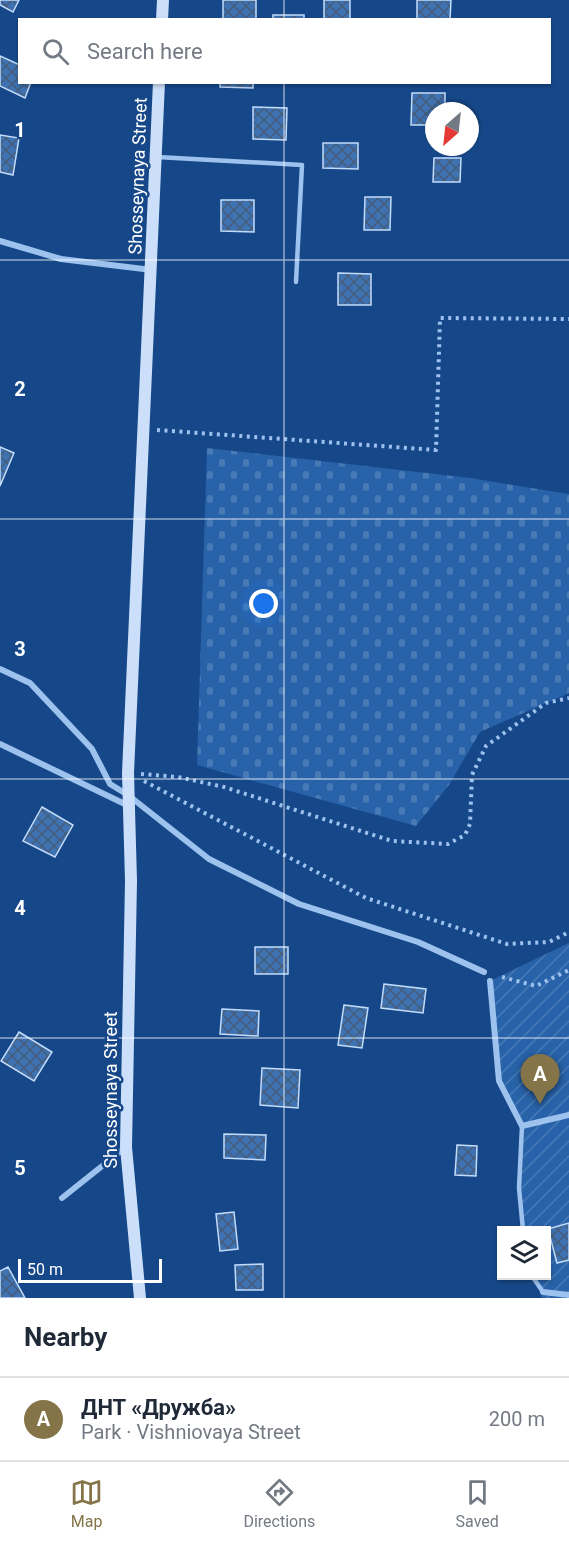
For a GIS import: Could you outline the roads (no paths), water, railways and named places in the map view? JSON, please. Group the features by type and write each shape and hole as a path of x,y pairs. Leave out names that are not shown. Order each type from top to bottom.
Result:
{"street":[{"path":"162,18 163,0"},
{"name":"Shosseynaya Street","path":"140,1298 126,1147 131,881 128,773 159,84"},
{"path":"0,241 61,259 152,270"},
{"path":"0,669 30,683 92,749 110,784 128,800 209,859 299,904 418,942 484,972"},
{"path":"0,744 128,800"},
{"path":"490,981 499,1081 522,1126 569,1115"},
{"path":"62,1198 126,1147"},
{"path":"543,1292 569,1295"}],"lane":[{"path":"157,157 303,165 296,282"},
{"path":"522,1126 519,1188 523,1226"},
{"path":"535,1280 543,1292"}],"place":[{"name":"ДНТ «Дружба»","path":"540,1104"}]}
